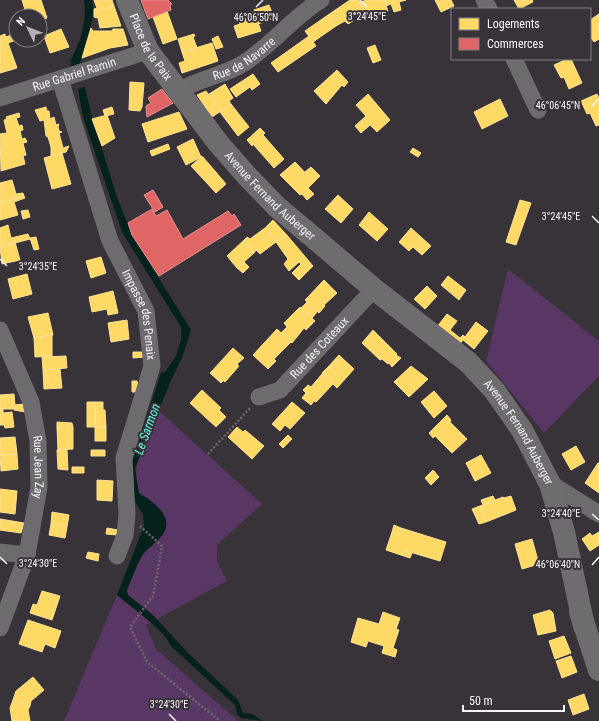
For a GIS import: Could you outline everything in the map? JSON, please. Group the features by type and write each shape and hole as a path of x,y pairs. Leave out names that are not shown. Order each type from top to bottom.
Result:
{"main road":[{"name":"Place de la Paix","path":"127,0 148,51 179,91"},
{"name":"Avenue Fernand Auberger","path":"179,91 227,154 259,189 374,289 461,371 484,399 531,471 599,670"},
{"name":"Avenue Fernand Auberger","path":"374,289 468,362 494,390 522,430 550,484 560,519 584,626"}],"street":[{"name":"Rue de Navarre","path":"179,91 188,85 227,72 244,63 321,0"},
{"name":"Rue Gabriel Ramin","path":"0,98 148,51"},
{"path":"514,60 538,110"},
{"name":"Impasse des Penaix","path":"60,79 110,241 146,311 152,366 124,458 127,514 125,535 118,556"},
{"path":"0,105 25,98 39,86"},
{"name":"Rue des Coteaux","path":"259,397 280,390 374,289"},
{"name":"Rue Jean Zay","path":"0,330 31,402 38,441 39,487 27,555 0,628"},
{"path":"531,471 599,514"},
{"path":"560,519 570,510 584,504"},
{"path":"0,552 27,555"}],"path":[{"path":"208,454 259,397"},
{"path":"127,514 162,546 153,596 130,627 147,662 220,721"}],"shaded area":[{"path":"508,269 599,341 599,376 544,433 486,361"},
{"path":"158,410 262,504 217,545 217,561 227,581 146,625 156,649 238,721 64,721 117,595 166,519 141,496 136,485 136,474 141,452"}],"water":[{"path":"84,0 92,0 94,13 79,65 70,67 72,62 70,61 77,47 84,24"},
{"name":"Le Sarmon","path":"85,87 92,117 117,197 132,235 191,330 182,358 172,378 135,468 139,493 157,506 165,518 166,524 165,531 160,538 144,553 140,560 127,590 128,595 153,615 187,652 238,700 243,713 252,714 263,721 241,718 237,714 235,705 170,645 168,640 155,626 117,595 144,526 143,514 132,497 131,464 161,373 165,372 176,356 181,340 181,327 122,232 83,117 78,89"}],"building: Logements":[{"path":"22,0 41,0 44,8 24,8"},
{"path":"94,0 112,0 114,6 94,13 94,9 97,8"},
{"path":"350,0 359,0 362,9 350,17 353,21 348,24 345,21 336,26 328,15"},
{"path":"367,0 384,0 388,11 366,19 360,2"},
{"path":"384,0 406,0 399,2 401,10 394,12 391,4 386,6"},
{"path":"435,0 451,0 454,6 441,12"},
{"path":"514,0 532,0 533,2 521,8 518,8"},
{"path":"269,5 274,18 258,24 254,10"},
{"path":"114,6 121,26 100,28 98,18 94,17 94,13"},
{"path":"167,11 177,39 163,44 153,17"},
{"path":"254,12 261,31 238,38 234,26 240,24 238,18"},
{"path":"599,14 599,39 594,42 591,38 591,19"},
{"path":"328,15 336,26 313,42 305,31"},
{"path":"91,28 93,31 112,31 113,29 123,29 128,45 110,48 82,58"},
{"path":"61,29 69,47 50,53 48,47 48,34"},
{"path":"5,34 6,37 8,36 8,48 10,48 17,68 0,73 0,36"},
{"path":"194,34 195,36 193,37 197,48 182,52 178,39"},
{"path":"218,36 223,47 216,49 212,39"},
{"path":"309,36 316,46 278,72 271,63"},
{"path":"212,43 218,61 182,73 179,63 185,61 182,52"},
{"path":"375,45 381,60 373,63 367,48"},
{"path":"565,60 571,60 582,83 569,89 564,77 561,78 554,65"},
{"path":"337,70 348,82 344,87 342,85 326,104 314,91"},
{"path":"253,74 260,84 252,90 250,87 236,97 230,89"},
{"path":"130,82 144,83 142,107 140,111 129,110"},
{"path":"225,84 233,98 229,101 231,104 221,111 209,94"},
{"path":"206,91 221,111 212,117 197,95"},
{"path":"368,94 390,120 377,132 370,125 361,133 355,126 366,116 356,105"},
{"path":"597,94 599,99 599,125 596,126 590,113 587,114 581,101"},
{"path":"500,99 508,116 482,129 474,112"},
{"path":"231,104 249,127 238,136 220,112"},
{"path":"46,107 47,111 49,111 50,119 54,117 56,125 59,124 59,131 62,132 59,133 63,148 69,146 66,152 51,156 51,147 48,137 46,136 44,120 40,121 35,110"},
{"path":"112,107 114,114 105,116 103,110"},
{"path":"179,112 187,129 148,142 142,124"},
{"path":"19,113 20,117 16,118 19,126 22,125 23,130 20,131 22,139 25,138 27,142 23,143 26,155 23,156 25,164 1,171 0,134 7,133 4,120 7,119 6,117"},
{"path":"107,115 115,138 102,146 92,119"},
{"path":"260,128 265,133 263,135 284,159 274,168 253,144 252,146 247,140"},
{"path":"193,139 201,157 186,165 177,147"},
{"path":"168,144 170,149 152,156 150,151"},
{"path":"413,148 421,153 418,157 410,152"},
{"path":"62,153 71,184 52,189 44,158"},
{"path":"202,156 215,171 205,181 191,166"},
{"path":"295,162 314,182 308,188 314,194 307,200 280,175"},
{"path":"311,167 320,176 314,182 305,172"},
{"path":"215,171 226,184 216,193 205,181"},
{"path":"12,180 16,194 23,193 24,196 0,203 0,183"},
{"path":"338,195 353,209 341,223 325,209"},
{"path":"24,196 25,198 14,202 18,215 0,220 0,203"},
{"path":"520,200 531,203 516,245 506,242"},
{"path":"28,210 30,217 23,219 21,211"},
{"path":"369,212 388,229 377,241 359,225"},
{"path":"273,220 286,234 276,242 265,228"},
{"path":"8,225 11,238 28,234 30,239 0,247 0,228"},
{"path":"265,228 276,242 260,254 256,250 254,253 243,241 247,237 250,239"},
{"path":"411,228 431,246 422,255 413,247 409,251 399,242"},
{"path":"286,234 313,266 299,280 292,273 301,264 299,262 289,271 284,264 288,259 276,242"},
{"path":"36,237 39,249 34,250 30,238"},
{"path":"243,241 254,253 237,268 227,256"},
{"path":"15,242 20,260 2,264 0,247"},
{"path":"101,257 106,273 91,278 86,261"},
{"path":"244,262 249,267 243,273 237,268"},
{"path":"27,274 32,294 13,299 8,279"},
{"path":"448,276 466,290 459,300 441,285"},
{"path":"324,280 337,293 324,305 325,306 319,313 305,300"},
{"path":"427,286 437,296 425,309 414,299"},
{"path":"113,291 118,313 108,315 107,309 92,312 89,297"},
{"path":"307,302 317,312 312,318 301,308"},
{"path":"300,307 315,321 306,330 304,328 292,343 281,333 287,327 284,323"},
{"path":"48,313 53,335 34,338 28,317"},
{"path":"447,314 457,321 450,330 460,338 463,335 465,337 476,322 488,331 474,349 463,340 459,345 437,327"},
{"path":"127,320 129,339 111,342 108,323"},
{"path":"277,329 291,342 274,359 276,361 268,369 253,355"},
{"path":"373,330 397,354 388,364 382,359 380,360 362,343"},
{"path":"52,335 52,356 35,357 34,338"},
{"path":"233,348 244,358 237,364 239,366 225,382 212,371"},
{"path":"133,352 144,352 145,357 133,358"},
{"path":"339,355 341,357 331,369 328,367"},
{"path":"396,355 401,358 392,367 389,363"},
{"path":"66,356 67,368 43,370 42,357"},
{"path":"341,357 354,369 337,388 322,373 328,367 331,369"},
{"path":"411,366 428,379 409,397 394,382"},
{"path":"60,369 62,388 44,389 43,370"},
{"path":"212,371 223,381 221,383 210,373"},
{"path":"322,374 333,384 316,402 314,401 311,405 302,398 306,393 303,390 308,385 311,387"},
{"path":"132,381 137,381 140,392 132,392"},
{"path":"202,390 221,408 219,410 226,417 216,427 190,403"},
{"path":"434,391 447,406 434,418 421,402"},
{"path":"14,394 15,405 23,404 25,412 14,409 0,409 0,395"},
{"path":"87,402 95,402 95,427 87,427"},
{"path":"95,402 103,402 106,427 95,427"},
{"path":"292,402 305,413 290,429 285,425 280,431 272,424"},
{"path":"0,409 3,409 3,413 12,412 14,427 5,428 4,425 0,425"},
{"path":"447,415 451,420 450,422 467,439 452,453 435,436 433,438 429,433"},
{"path":"57,422 72,423 73,427 57,428"},
{"path":"73,427 73,449 58,450 57,428"},
{"path":"95,427 106,427 106,441 95,441"},
{"path":"237,427 243,432 245,430 264,446 252,459 228,437"},
{"path":"288,435 292,439 283,448 279,444"},
{"path":"15,437 17,454 0,455 0,438"},
{"path":"576,446 585,462 571,470 562,454"},
{"path":"67,449 68,470 58,469 57,450"},
{"path":"91,450 105,450 105,456 91,456"},
{"path":"17,454 18,469 1,471 0,455"},
{"path":"481,455 491,473 475,481 466,463"},
{"path":"599,463 599,493 585,483"},
{"path":"72,467 84,467 84,473 72,473"},
{"path":"433,470 439,477 431,485 425,478"},
{"path":"97,480 113,481 112,501 97,500"},
{"path":"0,489 17,491 15,514 0,512"},
{"path":"493,496 495,500 483,505 481,500"},
{"path":"511,496 516,510 486,522 480,506 503,497"},
{"path":"480,506 486,522 479,524 472,509"},
{"path":"52,512 69,515 67,527 51,524"},
{"path":"0,519 24,523 21,533 0,530"},
{"path":"51,524 67,527 65,538 49,535"},
{"path":"394,525 401,528 399,535 392,532"},
{"path":"107,528 118,530 117,535 106,534"},
{"path":"401,528 446,542 440,561 403,550 401,555 386,550 392,532 399,535"},
{"path":"599,532 599,545 590,551 582,539 590,533 592,536"},
{"path":"532,539 539,564 522,569 515,544"},
{"path":"403,550 412,553 410,558 401,555"},
{"path":"88,552 99,554 98,561 86,558"},
{"path":"42,591 60,596 52,620 30,613 33,604 37,605"},
{"path":"550,610 553,613 556,631 538,635 533,615"},
{"path":"383,612 400,618 396,629 399,630 393,648 397,650 395,657 382,653 384,646 368,641 366,647 351,642 358,618 379,624"},
{"path":"28,620 61,631 55,648 45,644 42,652 19,644"},
{"path":"564,636 571,653 555,659 549,641"},
{"path":"571,656 577,672 562,678 556,661"},
{"path":"33,677 44,690 31,701 30,706 13,700 16,691"},
{"path":"584,694 589,709 573,715 568,700"},
{"path":"13,700 30,706 28,710 30,721 12,721 10,708"}],"building: Commerces":[{"path":"141,0 168,0 172,4 170,5 171,10 148,19"},
{"path":"162,89 173,103 147,117 146,106 151,103 148,98"},
{"path":"153,190 163,207 155,212 144,195"},
{"path":"152,209 156,216 167,210 183,239 228,211 232,216 234,214 241,225 159,276 132,235 128,223"}]}
